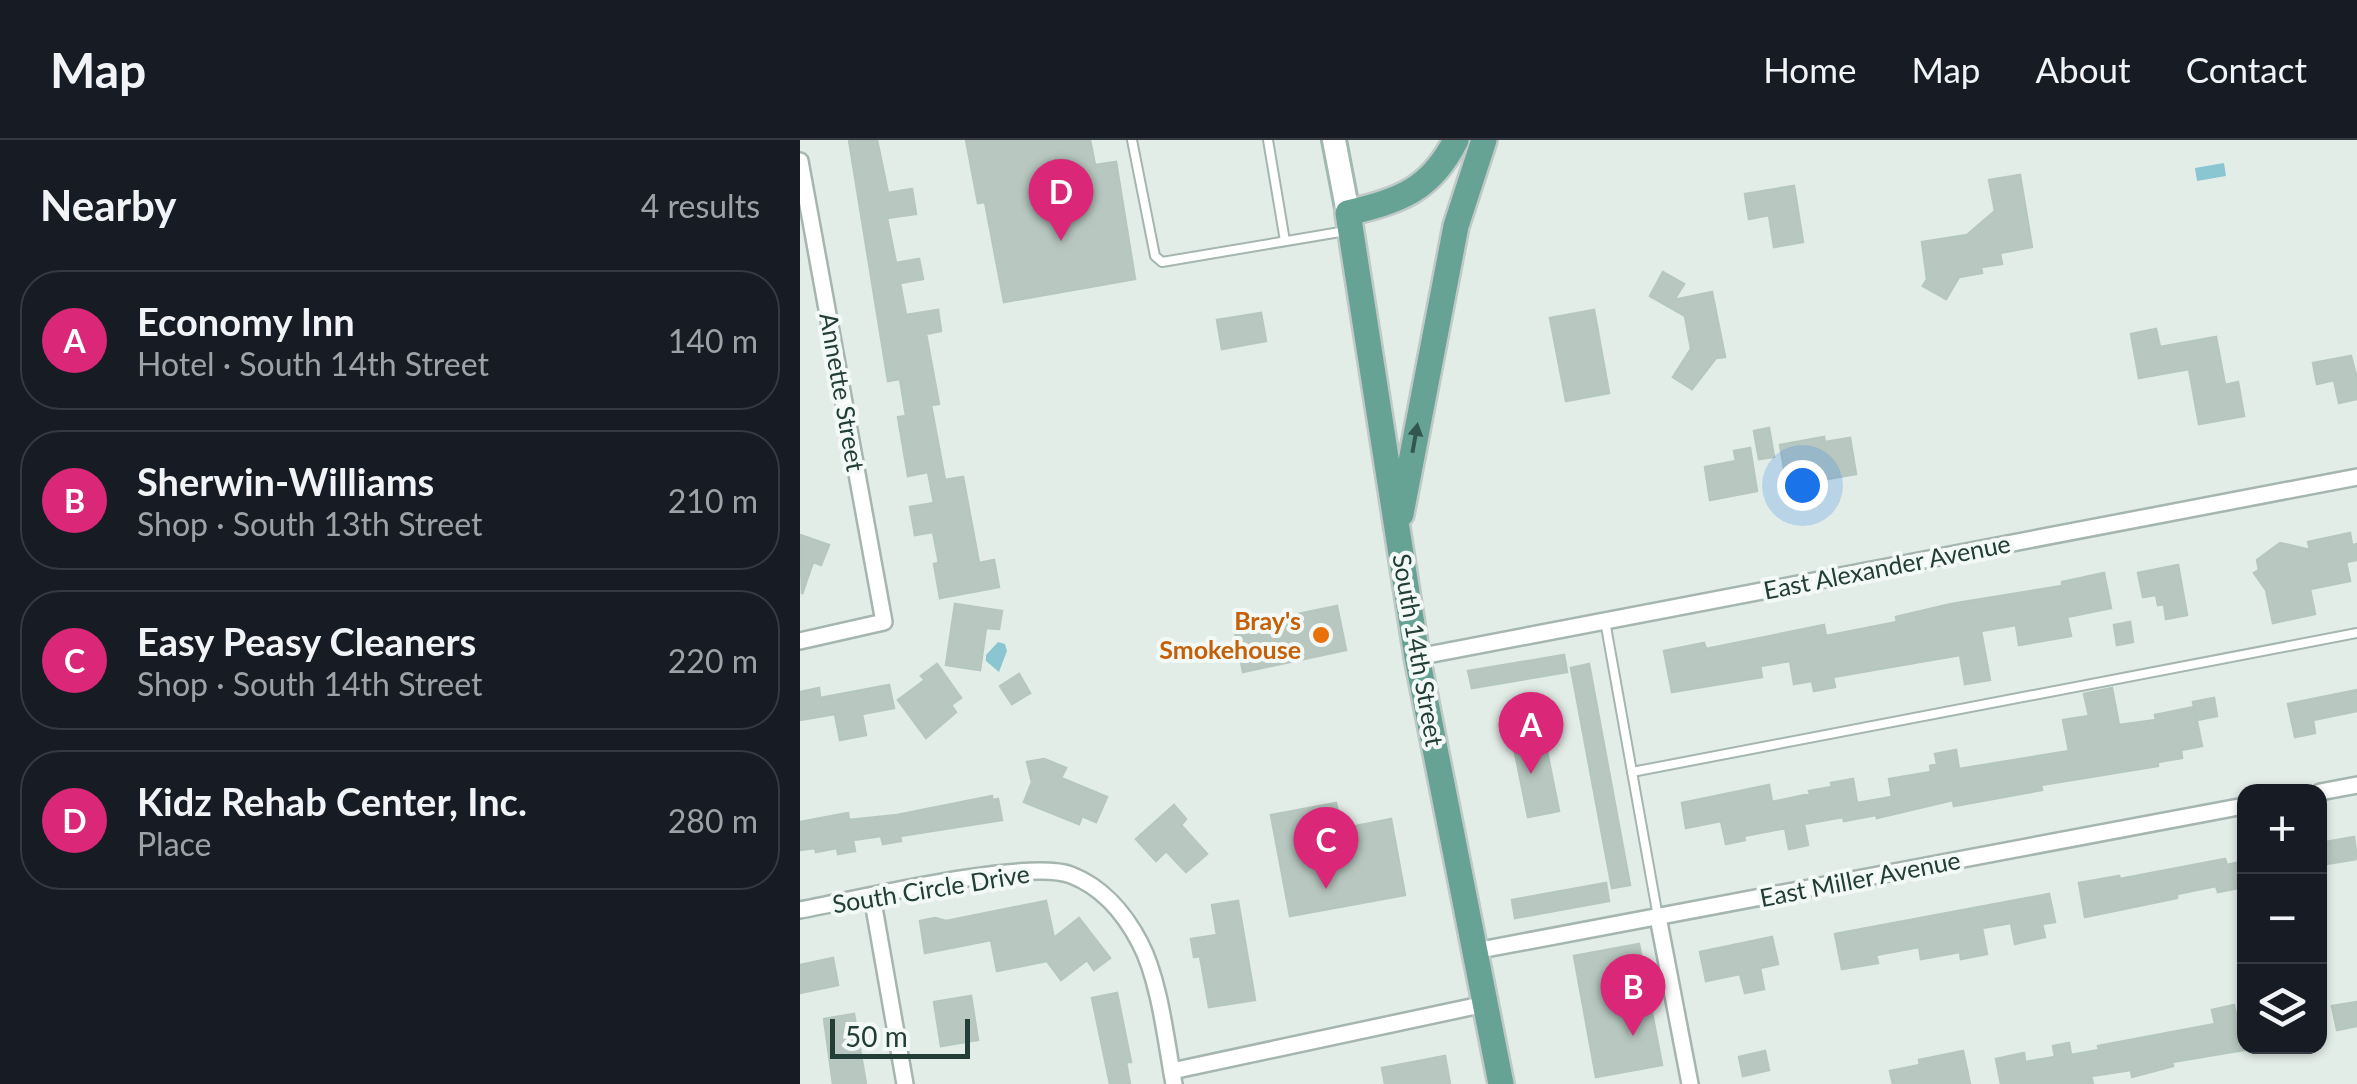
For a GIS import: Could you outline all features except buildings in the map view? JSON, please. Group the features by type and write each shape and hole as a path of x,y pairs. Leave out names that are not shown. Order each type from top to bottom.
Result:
{"main road":[{"path":"1334,140 1349,222 1428,182 1456,140"},
{"path":"1398,534 1456,226 1484,140"},
{"name":"South 14th Street","path":"1349,222 1418,657 1501,1084"}],"street":[{"name":"Annette Street","path":"800,161 884,622 800,641"},
{"name":"East Alexander Avenue","path":"1418,657 2357,477"},
{"path":"2327,791 2357,785"},
{"name":"East Miller Avenue","path":"1475,951 2237,807"},
{"name":"South Circle Drive","path":"800,910 1012,872 1069,874 1109,897 1141,944 1173,1078"},
{"path":"872,896 905,1084"},
{"path":"1658,918 1690,1084"},
{"path":"1173,1078 1485,1004"}],"lane":[{"path":"1132,140 1155,256 1162,262 1286,241 1349,222"},
{"path":"1268,140 1286,241"},
{"path":"1605,621 1658,918"},
{"path":"1632,772 2357,633"}],"water":[{"path":"2224,163 2226,176 2197,181 2195,168"},
{"path":"998,642 1005,644 1007,651 999,672 986,661 986,655"}],"place":[{"name":"Kidz Rehab Center, Inc.","path":"1061,241"},
{"name":"Bray's Smokehouse","path":"1321,635"},
{"name":"Economy Inn","path":"1531,774"},
{"name":"Easy Peasy Cleaners","path":"1326,889"},
{"name":"Sherwin-Williams","path":"1633,1036"}]}
